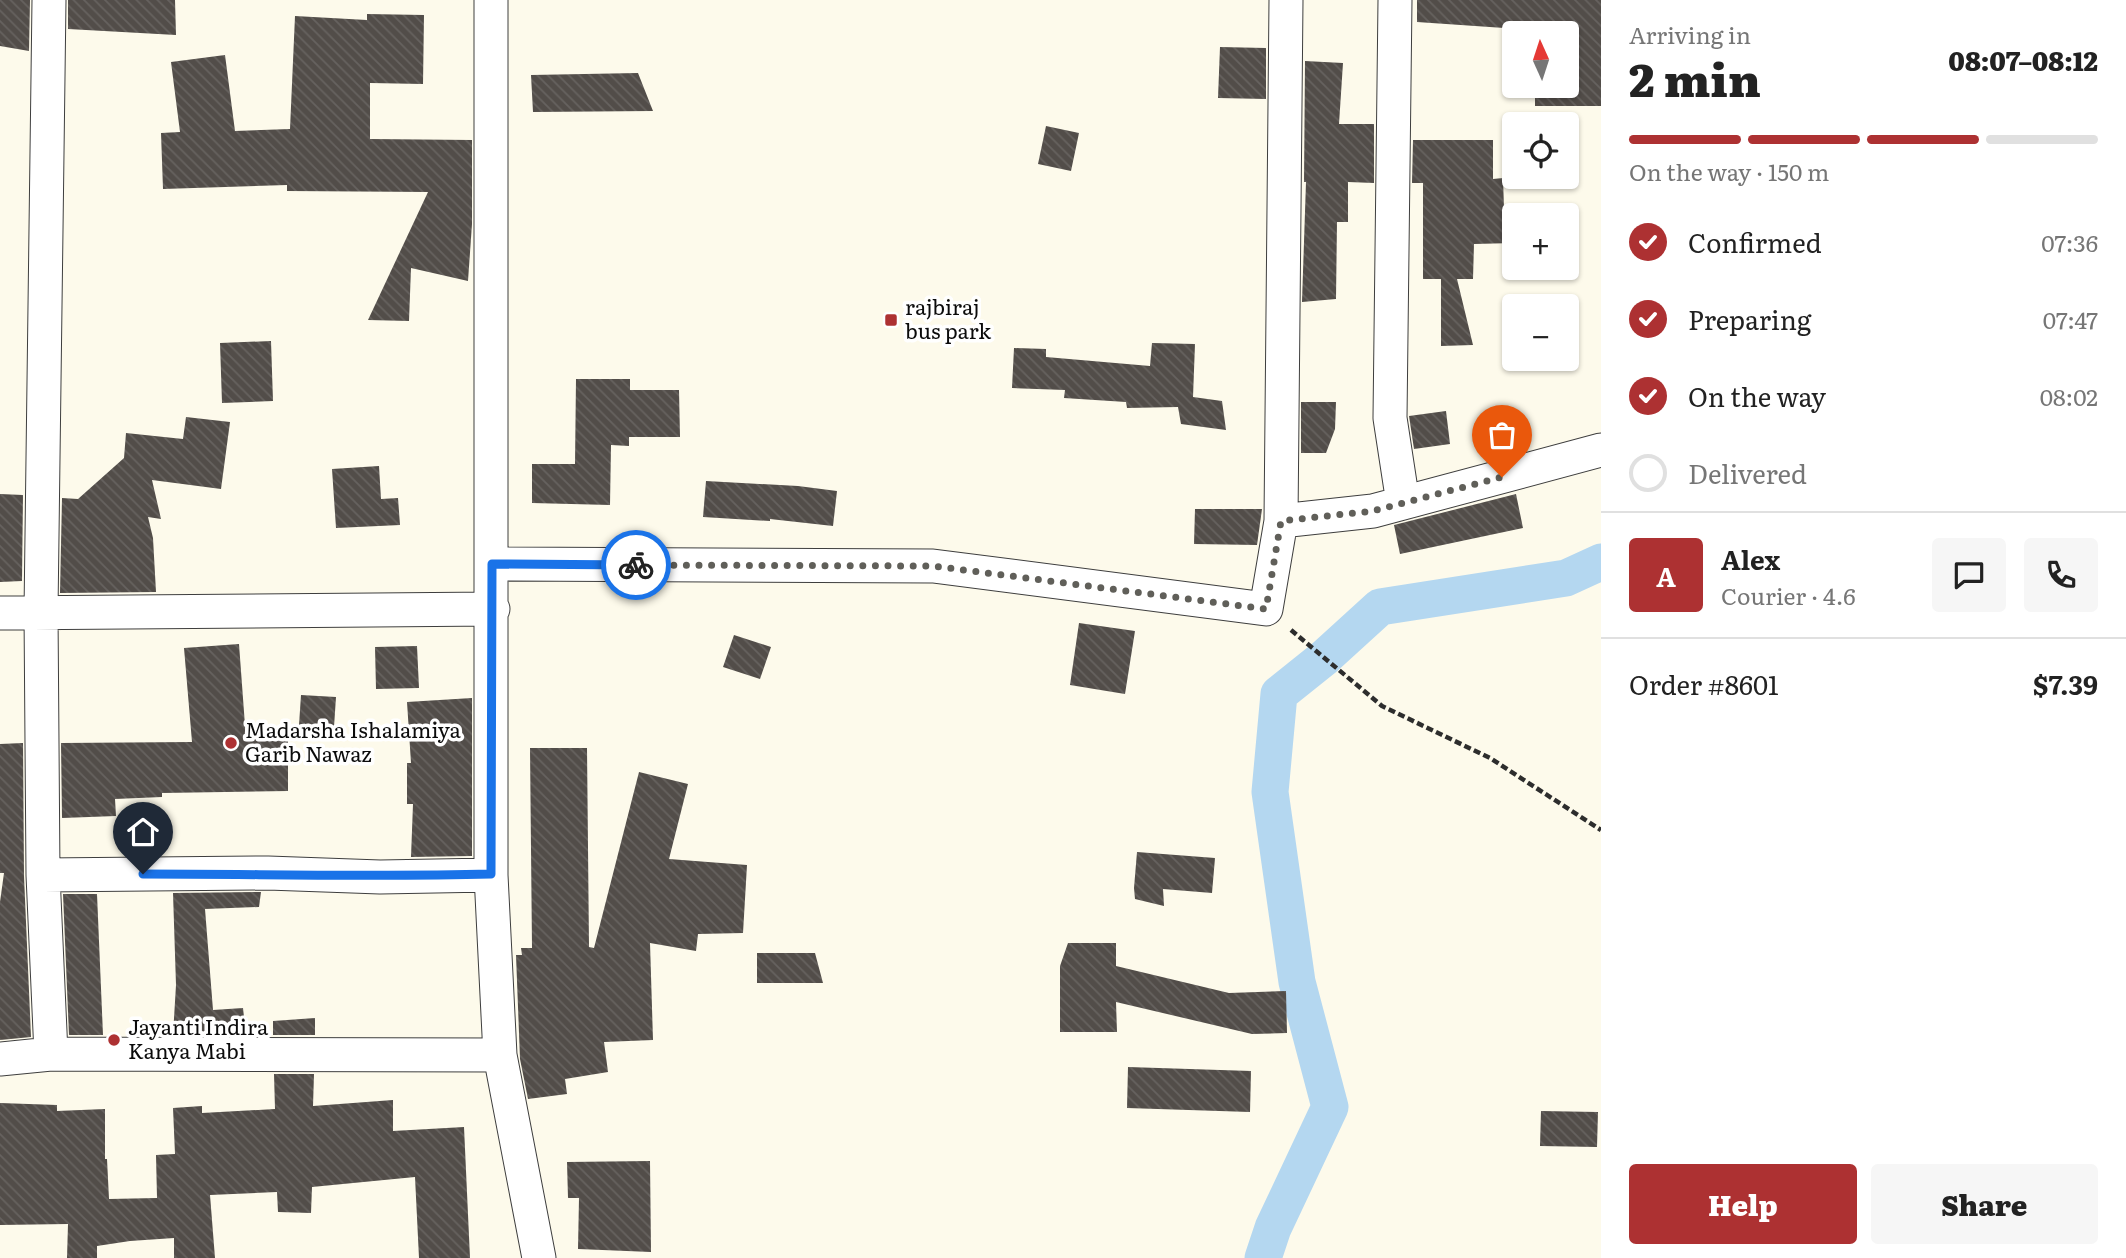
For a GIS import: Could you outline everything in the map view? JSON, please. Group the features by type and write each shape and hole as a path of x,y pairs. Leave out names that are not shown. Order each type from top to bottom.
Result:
{"street":[{"path":"49,0 41,612 43,874 51,1054"},
{"path":"491,0 491,874 500,1055 539,1258"},
{"path":"492,564 933,566 1266,609 1281,521 1286,0"},
{"path":"1395,0 1390,418 1403,503"},
{"path":"1281,521 1373,511 1601,450"},
{"path":"0,612 492,609"},
{"path":"43,874 268,873 380,877 491,874"},
{"path":"0,1059 51,1054 500,1055"}],"path":[{"path":"1266,609 1382,706 1490,758 1601,830"}],"building":[{"path":"0,0 30,0 29,51 0,46"},
{"path":"68,0 175,0 176,35 68,29"},
{"path":"1417,0 1601,0 1601,106 1535,106 1535,98 1579,98 1579,21 1502,21 1502,28 1417,22"},
{"path":"367,14 424,15 423,84 370,83 370,139 472,140 472,224 468,281 411,268 409,321 368,320 428,192 287,191 287,185 163,189 161,133 180,132 171,62 225,55 235,131 290,129 295,16 367,20"},
{"path":"1220,47 1266,48 1266,99 1218,98"},
{"path":"1305,61 1343,63 1339,124 1374,124 1374,183 1348,182 1348,222 1337,222 1336,299 1302,302 1306,182"},
{"path":"638,73 653,111 533,112 531,75"},
{"path":"1046,126 1079,133 1071,171 1038,164"},
{"path":"1413,140 1493,140 1493,179 1502,178 1503,189 1502,243 1474,244 1473,279 1457,279 1473,345 1441,346 1441,279 1423,279 1423,183 1412,183"},
{"path":"271,341 273,401 222,403 220,343"},
{"path":"1152,343 1195,344 1193,397 1222,401 1226,430 1181,424 1178,407 1127,408 1126,402 1064,398 1065,390 1012,388 1014,348 1046,349 1046,357 1150,366"},
{"path":"576,379 630,379 630,390 679,390 680,437 629,437 629,446 611,445 610,505 532,503 532,464 575,464"},
{"path":"1301,402 1336,402 1335,429 1326,453 1301,453"},
{"path":"1446,411 1450,444 1414,449 1409,416"},
{"path":"186,417 230,422 221,489 152,480 161,519 148,517 153,538 156,592 60,593 62,498 78,499 124,458 126,433 183,439"},
{"path":"379,466 381,499 398,498 400,525 336,528 332,469"},
{"path":"706,481 837,491 833,526 770,519 703,517"},
{"path":"0,494 23,495 22,581 0,582"},
{"path":"1516,494 1523,528 1400,554 1394,525"},
{"path":"1195,509 1262,509 1257,545 1194,544"},
{"path":"1079,623 1135,631 1125,694 1070,685"},
{"path":"734,635 771,647 760,679 723,667"},
{"path":"239,644 246,739 288,738 288,791 162,793 162,797 115,799 116,816 62,818 61,743 192,742 184,648"},
{"path":"417,646 419,688 376,689 375,647"},
{"path":"301,695 336,697 334,727 299,725"},
{"path":"472,698 472,856 411,857 413,804 407,804 407,763 411,763 407,702"},
{"path":"23,743 24,876 31,1037 0,1040 0,902 4,873 0,873 0,744"},
{"path":"530,748 587,748 589,947 594,948 639,772 688,784 669,859 747,865 743,933 698,934 696,951 650,943 653,1040 604,1042 608,1072 565,1079 567,1094 528,1099 520,1059 516,955 522,955 521,948 532,948"},
{"path":"1137,852 1215,858 1212,893 1163,889 1164,906 1135,899"},
{"path":"261,892 259,907 205,909 213,1010 243,1008 246,1035 173,1035 176,985 173,893"},
{"path":"63,894 97,894 103,1035 69,1035"},
{"path":"1068,943 1116,943 1116,966 1229,993 1286,991 1287,1033 1252,1034 1116,1002 1117,1032 1060,1032 1060,966"},
{"path":"757,953 815,953 823,983 757,983"},
{"path":"315,1018 315,1035 273,1035 273,1021"},
{"path":"1128,1067 1251,1071 1250,1112 1127,1108"},
{"path":"274,1074 314,1074 313,1106 393,1100 393,1131 464,1127 470,1258 419,1258 415,1177 312,1187 311,1213 278,1212 277,1192 210,1195 215,1258 174,1258 174,1238 97,1246 97,1258 67,1258 68,1224 0,1225 0,1103 57,1105 57,1111 105,1109 105,1159 109,1199 157,1198 156,1155 175,1154 173,1108 202,1106 202,1113 275,1109"},
{"path":"1541,1111 1598,1112 1597,1147 1540,1146"},
{"path":"650,1161 651,1252 578,1249 579,1198 568,1198 567,1162"}],"waterway":[{"path":"1263,1258 1273,1228 1330,1107 1297,982 1270,792 1279,694 1380,607 1566,578 1601,562"}],"way so far":[{"path":"636,565 933,566 1266,609 1281,521 1373,511 1502,477"}],"place":[{"name":"rajbiraj bus park","path":"891,320"},
{"name":"Madarsha Ishalamiya Garib Nawaz","path":"231,743"},
{"name":"Jayanti Indira Kanya Mabi","path":"114,1040"}],"route":[{"path":"143,874 268,873 380,877 491,874 492,564 636,565"}]}
